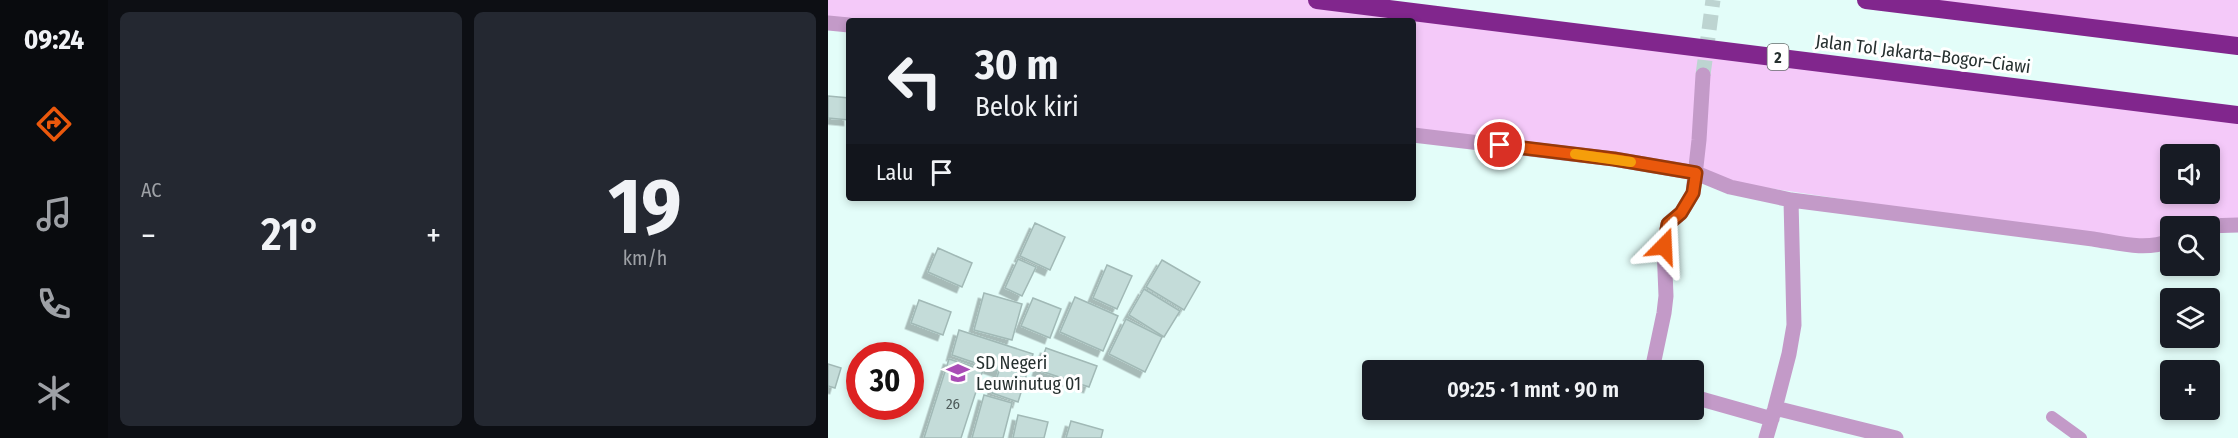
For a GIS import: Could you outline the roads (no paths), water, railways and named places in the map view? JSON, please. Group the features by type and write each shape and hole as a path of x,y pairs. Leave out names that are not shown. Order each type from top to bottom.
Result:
{"highway":[{"name":"Jalan Tol Jakarta–Bogor–Ciawi","path":"1317,0 2238,115"},
{"path":"1866,0 2238,46"}],"street":[{"path":"828,22 846,25"},
{"path":"1654,360 1666,296 1664,246 1668,224 1681,213 1693,193 1703,75"},
{"path":"1416,135 1614,159 1696,173 1730,187 1791,200 2133,246 2160,245"},
{"path":"1766,438 1789,354 1794,325 1791,200"},
{"path":"2220,226 2238,225"},
{"path":"1704,399 1896,438"}],"lane":[{"path":"2052,417 2081,438"}],"tunnel":[{"path":"1703,75 1713,0"}],"place":[{"name":"SD Negeri Leuwinutug 01","path":"958,373"}]}
